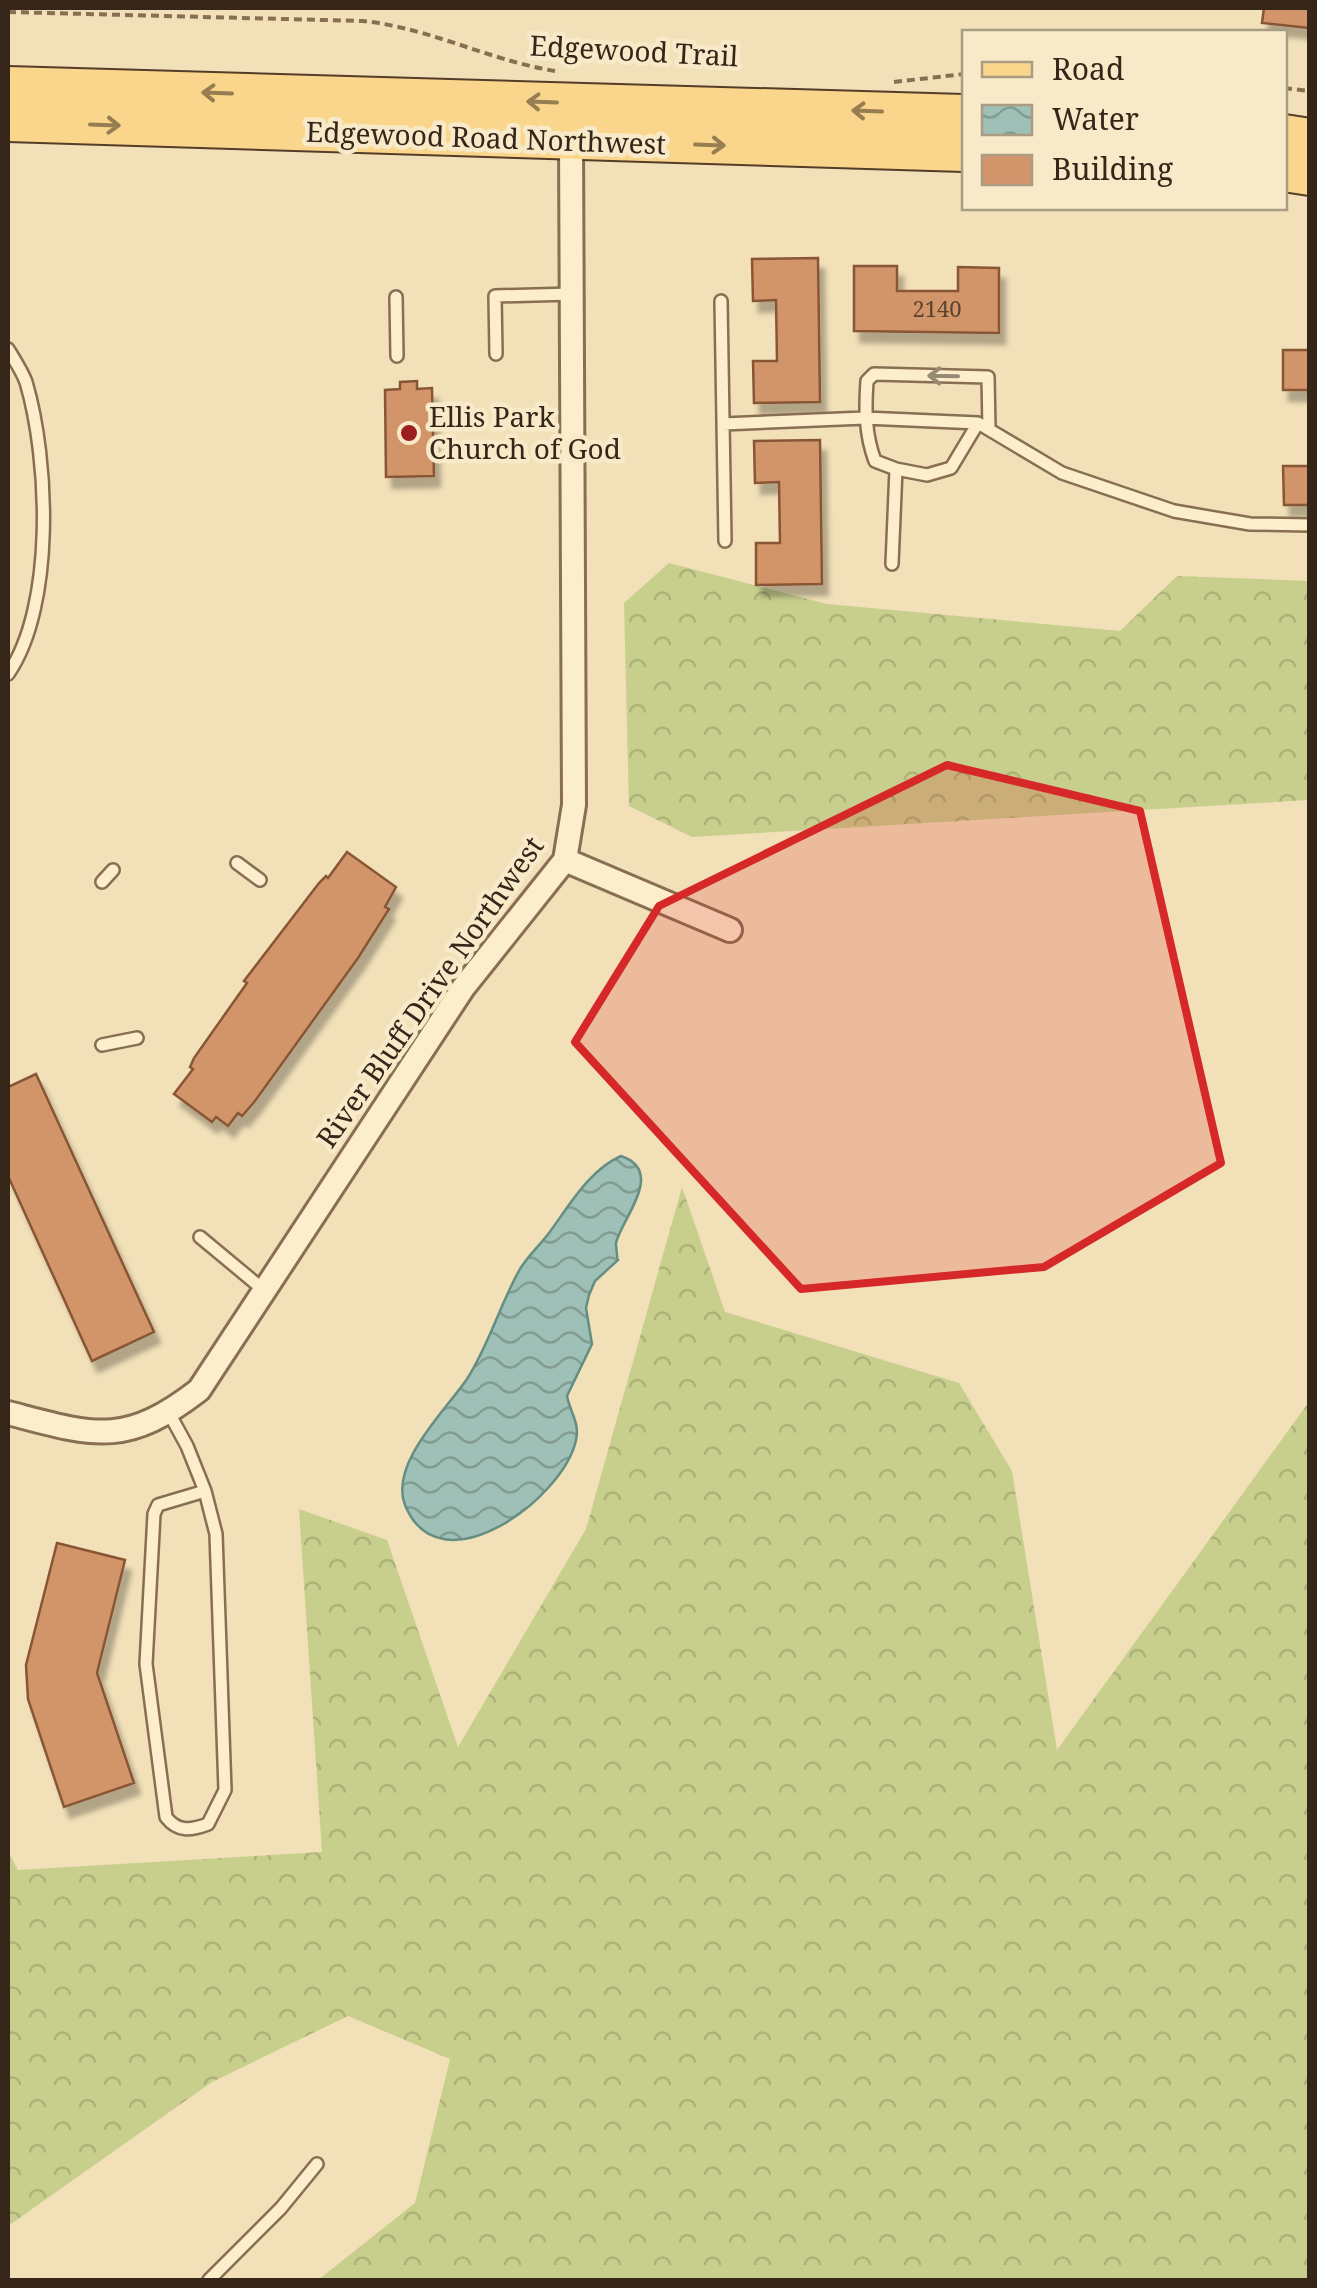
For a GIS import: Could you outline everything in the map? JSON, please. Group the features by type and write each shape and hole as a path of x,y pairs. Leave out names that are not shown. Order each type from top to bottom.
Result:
{"main road":[{"name":"Edgewood Road Northwest","path":"8,86 962,114"},
{"name":"Edgewood Road Northwest","path":"8,122 962,152"}],"street":[{"name":"River Bluff Drive Northwest","path":"8,1413 80,1431 130,1430 169,1413 199,1390 463,988 565,860 574,805 572,141"},
{"path":"565,860 730,930"}],"lane":[{"path":"496,354 495,296 572,294"},
{"path":"396,297 396,356"},
{"path":"720,301 725,541"},
{"path":"8,349 25,379 38,442 42,518 40,594 20,656 8,674"},
{"path":"874,374 988,376 984,426 950,468 927,475 896,469 876,461 865,418 867,380 874,374"},
{"path":"723,424 865,418 984,426 1062,473 1174,512 1250,524 1310,524"},
{"path":"892,564 896,469"},
{"path":"237,864 260,880"},
{"path":"102,882 113,870"},
{"path":"102,1045 136,1038"},
{"path":"200,1237 265,1291"},
{"path":"169,1413 205,1490 216,1534 225,1790 208,1824 183,1830 166,1817 147,1678 154,1514 158,1505 205,1490"},
{"path":"209,2280 281,2208 317,2164"}],"path":[{"name":"Edgewood Trail","path":"8,12 362,21 437,35 493,58 559,72"},
{"path":"893,82 962,74"}],"highlighted area":[{"path":"947,765 1140,811 1221,1163 1044,1267 801,1289 575,1042 659,906"}],"green space":[{"path":"669,563 827,604 1120,631 1177,576 1309,581 1309,800 692,837 629,806 624,603"},
{"path":"682,1187 725,1312 959,1383 1012,1471 1057,1750 1309,1402 1309,2280 318,2280 415,2203 450,2059 348,2016 212,2082 8,2226 8,1851 18,1870 322,1852 299,1509 387,1540 458,1747 586,1529"}],"water":[{"path":"621,1156 634,1163 641,1184 616,1243 618,1260 595,1281 589,1295 586,1308 592,1344 567,1396 577,1434 567,1463 526,1509 499,1526 471,1538 445,1539 422,1529 405,1505 402,1489 412,1455 475,1366 523,1264 589,1179"}],"building":[{"path":"1264,8 1310,8 1310,28 1262,23"},
{"path":"818,258 820,402 754,403 753,361 777,361 776,300 753,301 752,259"},
{"path":"854,266 897,266 897,291 958,291 958,267 999,268 999,333 854,331"},
{"path":"1283,350 1310,350 1310,390 1283,390"},
{"name":"Ellis Park Church of God","path":"417,381 417,389 432,388 434,476 386,477 385,390 400,389 400,382"},
{"path":"820,440 822,584 756,585 756,543 780,543 779,482 755,483 754,441"},
{"path":"1283,466 1310,466 1310,505 1284,505"},
{"path":"347,852 396,887 385,907 389,909 255,1101 228,1126 216,1117 212,1122 174,1094 193,1069 190,1067 194,1058 247,983 244,981"},
{"path":"36,1074 154,1332 92,1361 8,1176 8,1087"},
{"path":"57,1543 125,1560 97,1673 134,1783 64,1807 28,1699 26,1665"}],"place":[{"name":"Ellis Park Church of God","path":"409,433"}]}
